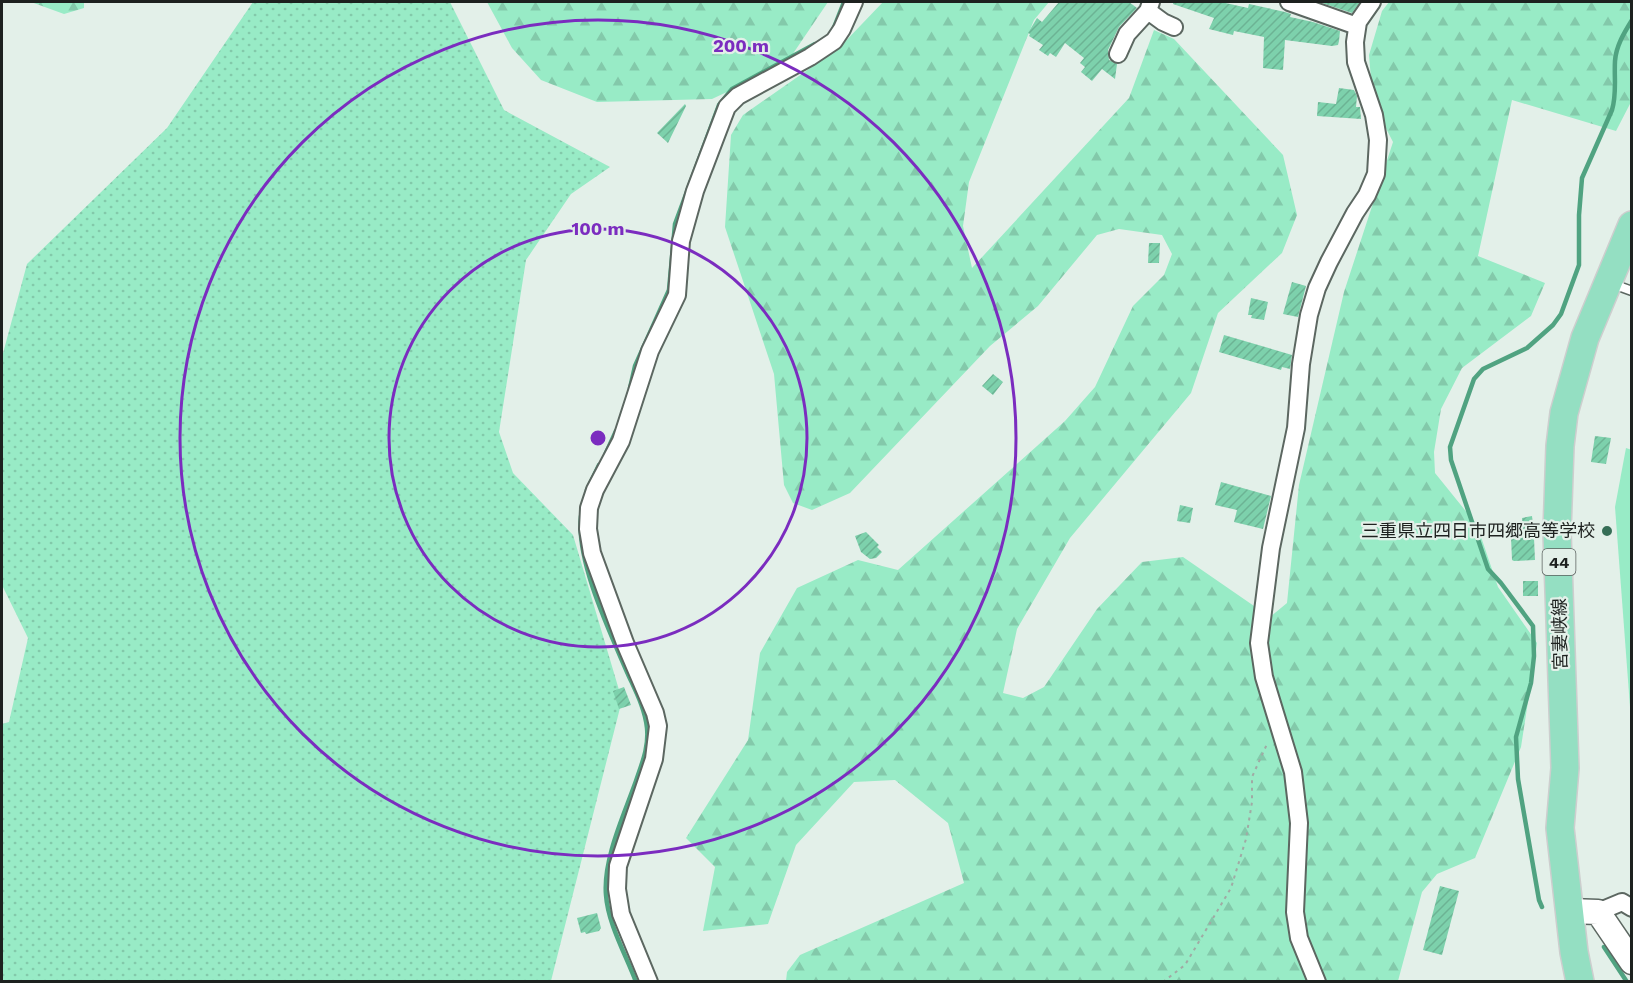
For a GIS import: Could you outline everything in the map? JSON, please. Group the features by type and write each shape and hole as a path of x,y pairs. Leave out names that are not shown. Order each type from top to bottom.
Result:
{"main road":[{"name":"宮妻峡線","path":"1580,981 1574,952 1560,828 1565,768 1557,532 1560,446 1572,382 1585,338 1619,286 1632,225"},
{"path":"1570,911 1598,912 1632,962"}],"street":[{"path":"649,981 621,914 617,878 621,854 657,748 658,726 655,713 625,643 592,553 588,529 589,508 595,490 621,441 650,351 677,295 681,241 695,190 728,107 738,96 834,41 854,2"},
{"path":"1289,2 1357,26"},
{"path":"1317,981 1299,938 1295,912 1299,848 1293,772 1264,677 1259,643 1271,548 1296,428 1304,342 1309,315 1317,288 1376,174 1378,140 1374,115 1356,62 1355,42 1358,22 1372,2"},
{"path":"1118,54 1127,34 1149,6 1163,22 1174,27"},
{"path":"1598,912 1622,902 1632,908"}],"path":[{"path":"1163,981 1185,964 1231,888 1246,839 1252,802 1252,777 1278,723"}],"green space":[{"path":"31,2 84,2 84,8 64,14"},
{"path":"253,2 450,2 504,110 610,167 571,194 526,260 499,432 513,473 573,535 622,700 551,981 2,981 2,724 9,722 28,638 2,585 2,357 27,264 167,128"},
{"path":"487,2 828,2 786,64 712,99 597,102 541,80 512,48"},
{"path":"883,2 1049,2 1034,20 969,182 963,226 972,268 1129,98 1154,30 1174,39 1283,155 1297,215 1282,253 1218,313 1191,393 1070,538 1017,629 1003,693 1023,698 1044,687 1097,609 1142,562 1183,557 1270,617 1287,603 1299,485 1344,292 1393,142 1373,103 1369,55 1382,11 1389,2 1631,2 1631,102 1616,131 1512,100 1478,256 1545,283 1531,316 1462,368 1441,409 1434,452 1435,473 1477,525 1498,587 1537,643 1521,747 1475,858 1437,874 1422,892 1398,981 786,981 787,972 800,955 964,883 948,823 895,780 854,782 796,845 768,924 703,931 715,867 686,838 748,740 760,653 797,588 858,560 898,570 1065,421 1095,387 1133,306 1164,275 1172,254 1162,235 1119,229 1097,235 1038,306 990,346 850,493 812,510 793,503 784,485 774,374 725,227 731,135 743,115 839,48"},
{"path":"1626,448 1632,450 1631,720 1615,507"}],"building":[{"path":"1059,2 1129,2 1137,8 1119,27 1108,50 1109,60 1117,64 1115,79 1102,69 1092,81 1081,72 1085,67 1080,63 1084,58 1065,43 1056,57 1050,53 1048,56 1039,50 1043,45 1028,33 1037,18 1042,22"},
{"path":"1173,2 1221,2 1248,8 1249,4 1285,12 1291,14 1290,17 1340,31 1339,41 1338,45 1332,46 1285,40 1283,70 1263,68 1264,37 1234,31 1233,35 1209,29 1214,18 1173,4"},
{"path":"1319,2 1360,2 1352,13"},
{"path":"1339,88 1354,90 1357,96 1356,107 1360,107 1361,119 1317,116 1318,102 1336,104"},
{"path":"685,104 686,106 668,143 657,133"},
{"path":"1149,243 1160,243 1159,263 1148,263"},
{"path":"1292,282 1306,286 1298,317 1283,314"},
{"path":"1251,298 1268,302 1264,320 1251,318 1252,315 1248,315"},
{"path":"1224,335 1292,355 1290,369 1282,367 1281,370 1219,352"},
{"path":"993,374 1003,382 993,395 982,386"},
{"path":"1595,436 1611,438 1606,464 1591,462"},
{"path":"1221,482 1271,496 1263,529 1234,522 1237,510 1215,505"},
{"path":"1180,505 1193,508 1190,523 1177,521"},
{"path":"1532,516 1533,525 1536,525 1535,560 1514,561 1512,560 1511,537 1514,537 1514,528 1523,528 1522,518"},
{"path":"866,532 879,545 877,547 882,552 876,558 870,559 861,552 855,536"},
{"path":"1523,581 1538,581 1538,596 1523,596"},
{"path":"624,687 631,705 619,709 613,691"},
{"path":"1440,886 1459,891 1442,955 1423,950"},
{"path":"597,913 601,928 599,931 581,933 577,918"}],"waterway":[{"path":"833,30 844,2"},
{"path":"1542,907 1518,779 1516,737 1531,683 1534,656 1533,626 1488,569 1451,460 1450,447 1474,379 1483,369 1527,348 1553,325 1561,314 1579,265 1582,178 1614,104 1617,50 1632,20"},
{"path":"630,388 635,366 669,290 675,224 719,105 732,89 815,44"},
{"path":"606,453 616,431"},
{"path":"587,490 599,465"},
{"path":"581,516 584,553 595,595 642,706 647,728 644,755 615,837 606,881 610,917 636,982"},
{"path":"1604,947 1627,982"}],"place":[{"name":"三重県立四日市四郷高等学校","path":"1607,531"}]}
